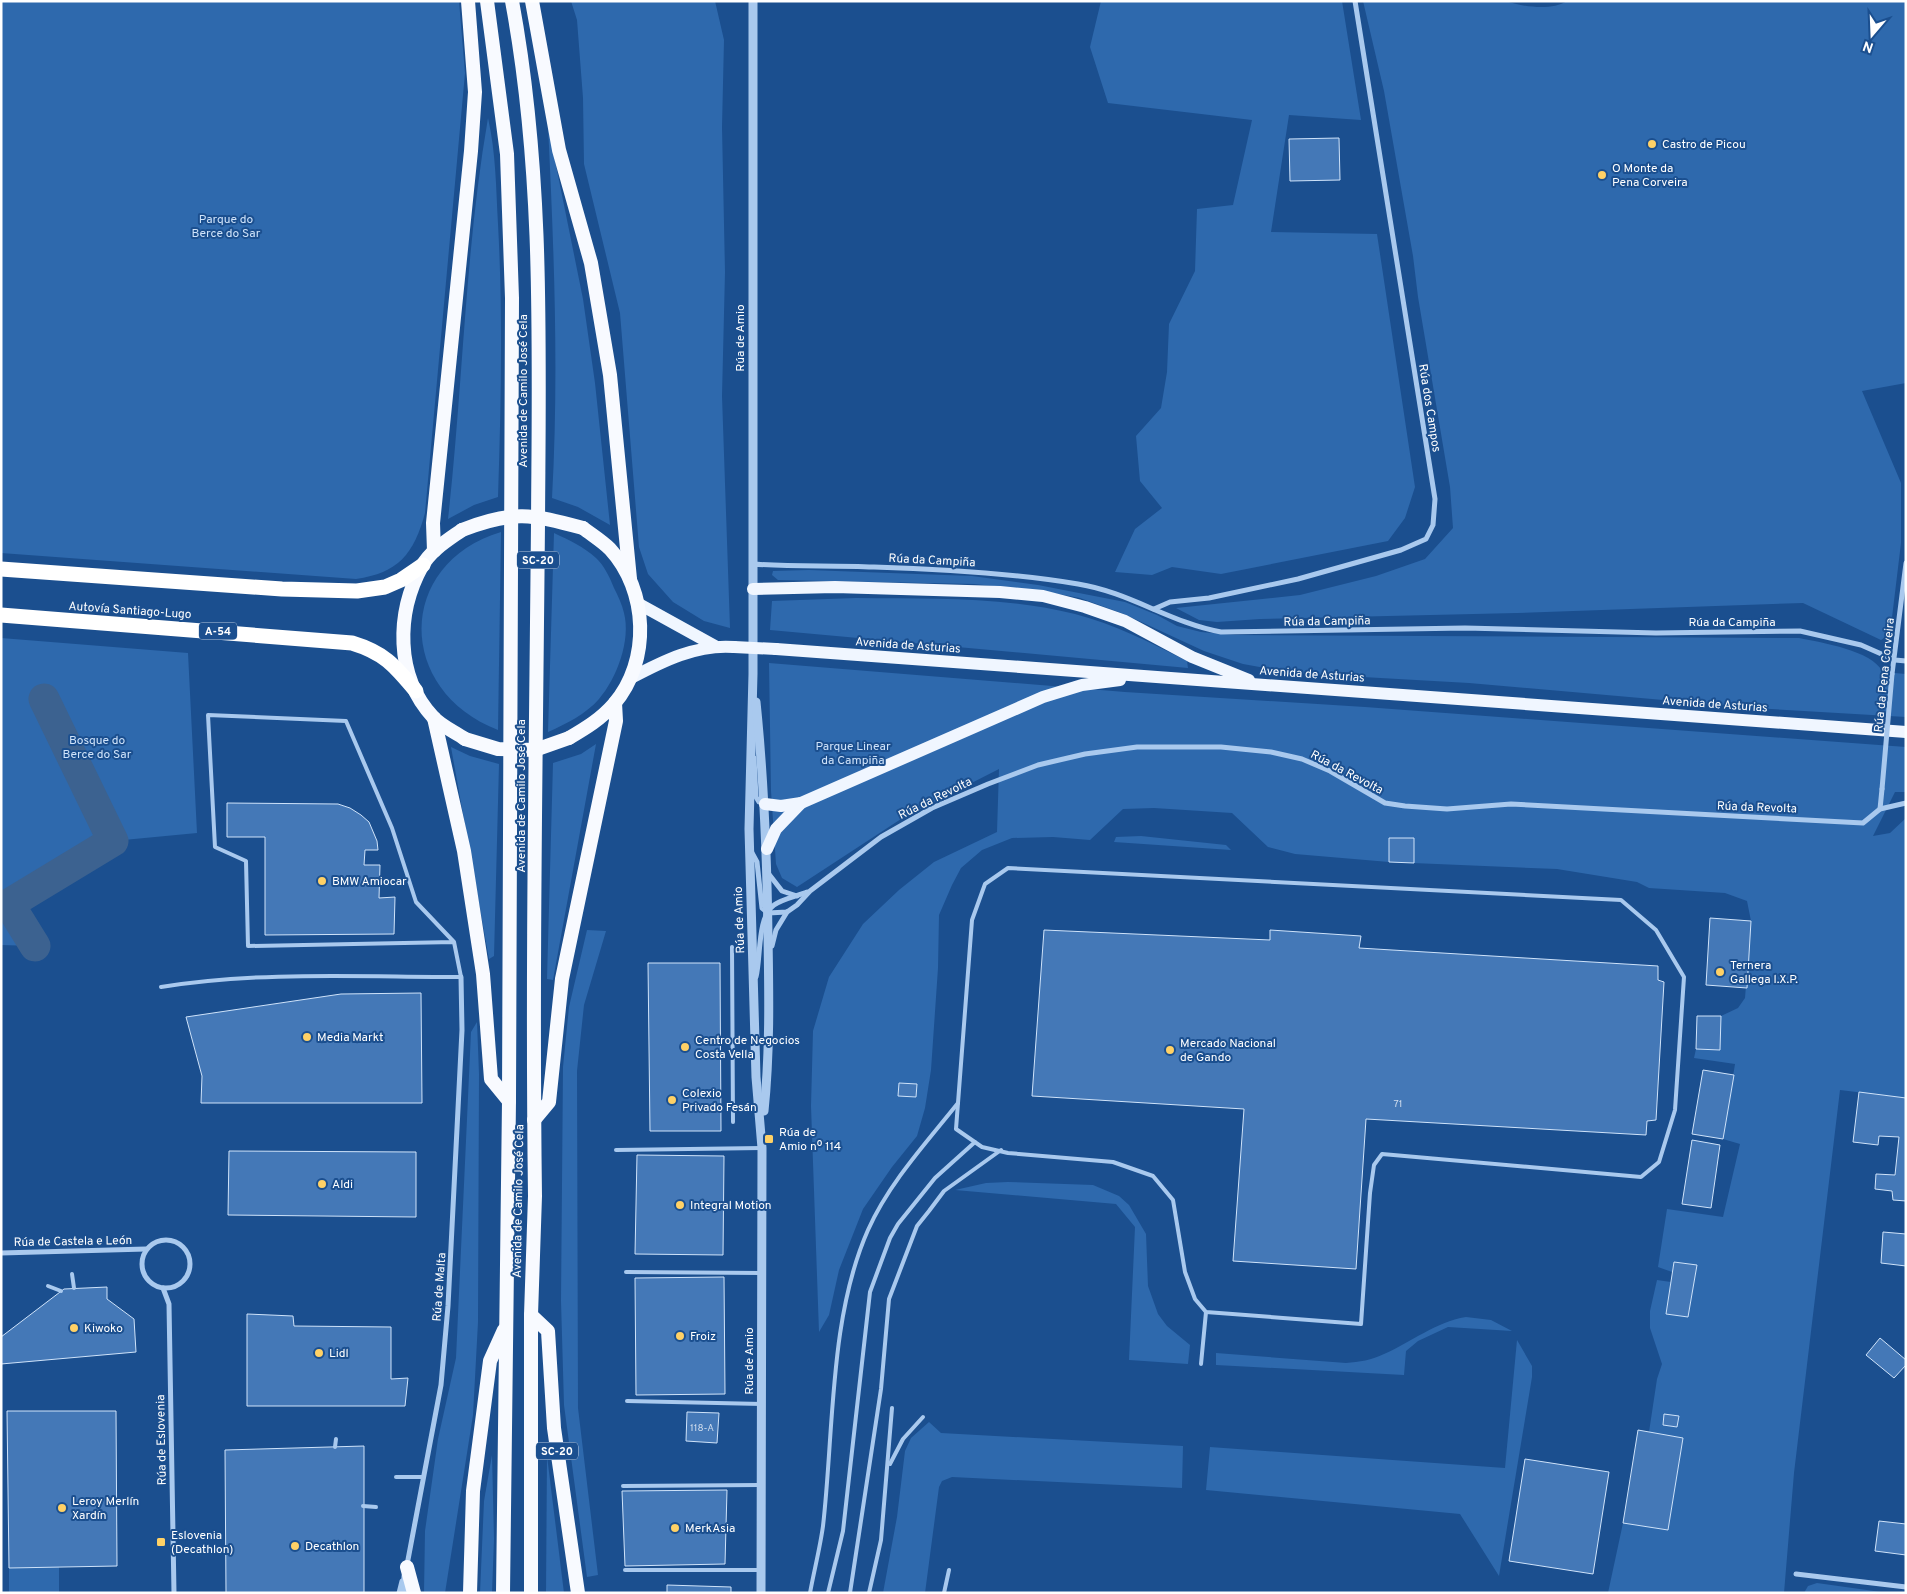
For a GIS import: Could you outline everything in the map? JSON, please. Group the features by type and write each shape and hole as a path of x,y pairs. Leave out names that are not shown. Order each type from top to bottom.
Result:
{"highway":[{"path":"434,551 432,523 471,152 475,92 468,1"},
{"name":"Avenida de Camilo José Cela","path":"487,1 507,154 512,298 509,1101 503,1593"},
{"name":"Avenida de Camilo José Cela","path":"512,1 530,120 537,242 539,403 535,1196 531,1315 530,1593"},
{"path":"434,718 465,739 498,749 535,750 569,738 594,723 615,703 631,678 641,642 639,604 630,579 610,375 591,263 559,150 532,1"},
{"path":"509,1101 491,1079 483,974 464,850 434,718 416,691 404,657 402,627 408,599 423,565 434,551 462,530 492,518 531,515 583,528 610,550 630,579"},
{"path":"1,568 282,589 358,591 385,587 402,580 423,565"},
{"name":"Autovía Santiago-Lugo","path":"1,615 352,642 373,649 392,661 416,691"},
{"path":"534,1120 549,1102 562,979 616,721 615,703"},
{"name":"SC-20","path":"531,1315 548,1331 554,1428 578,1593"},
{"name":"SC-20","path":"470,1593 473,1491 490,1361 506,1325"},
{"path":"407,1567 414,1593"},
{"path":"464,1593 470,1576"}],"main road":[{"path":"753,589 835,587 1000,592 1043,596 1085,607 1125,621 1192,657 1258,684"},
{"path":"639,604 715,646"},
{"path":"631,678 666,659 715,646"},
{"name":"Avenida de Asturias","path":"715,646 1906,732"},
{"path":"765,804 781,806 800,803 1043,697 1082,685 1147,677"},
{"path":"767,849 776,829 800,803"}],"street":[{"name":"Rúa de Amio","path":"753,1 752,564 754,674 750,745 749,849 756,1077 762,1130"},
{"name":"Rúa dos Campos","path":"1154,609 1170,602 1209,598 1298,579 1401,550 1426,539 1433,525 1435,499 1355,1"},
{"name":"Rúa da Pena Corveira","path":"1880,809 1892,674 1906,563"},
{"name":"Rúa da Campiña","path":"752,564 874,567 997,574 1110,590 1196,627 1221,632 1465,628 1656,633 1800,631 1861,645 1894,660 1906,661"},
{"name":"Rúa de Amio","path":"754,674 765,804 768,913 767,1077 762,1130 761,1593"},
{"name":"Rúa de Amio","path":"750,745 755,764 756,797 759,802 765,804"},
{"name":"Rúa da Revolta","path":"787,912 797,905 810,891 881,837 932,808 980,787 1038,766 1085,754 1137,747 1221,747 1271,752 1302,759 1385,802 1414,807 1447,809 1511,804 1863,823 1880,809 1906,803"},
{"name":"Rúa de Amio","path":"749,849 757,862 762,908 768,913"},
{"path":"767,872 782,891 798,896"},
{"name":"Rúa da Revolta","path":"768,913 773,906 810,891"},
{"name":"Rúa de Amio","path":"768,969 773,939 787,912"},
{"path":"768,913 787,912"},
{"name":"Rúa de Amio","path":"754,989 760,958 761,927 768,913"},
{"name":"Rúa de Malta","path":"399,1593 407,1567 422,1477 441,1385 448,1306 462,1030 460,977"},
{"path":"171,1240 179,1243 189,1255 189,1271 185,1279 171,1288 163,1288 150,1283 142,1271 142,1256 146,1249 157,1241 171,1240"},
{"name":"Rúa de Castela e León","path":"1,1253 146,1249"},
{"name":"Rúa de Eslovenia","path":"163,1288 169,1304 174,1593"},
{"path":"405,1593 407,1567"},
{"path":"1796,1574 1906,1587"}],"lane":[{"path":"162,987 208,979 270,976 460,977 454,942 416,902 392,828 346,721 208,715 215,848 246,861 248,946 454,942"},
{"path":"1008,868 1621,900 1656,930 1684,977 1675,1110 1659,1162 1641,1177 1382,1154 1374,1165 1371,1184 1361,1324 1206,1312 1195,1299 1185,1272 1173,1200 1152,1176 1113,1162 1002,1150 982,1147 975,1142 956,1129 972,920 985,884 1008,868"},
{"path":"732,947 732,1122"},
{"path":"810,1593 823,1528 837,1367 849,1283 868,1229 902,1172 958,1103"},
{"path":"828,1593 843,1531 870,1292 890,1238 898,1224 934,1178 975,1142"},
{"path":"616,1150 762,1148"},
{"path":"850,1593 881,1389 889,1300 892,1290 917,1226 944,1191 1002,1150"},
{"path":"626,1272 761,1273"},
{"path":"72,1274 74,1288"},
{"path":"48,1286 61,1291"},
{"path":"1201,1364 1206,1312"},
{"path":"627,1402 762,1404"},
{"path":"870,1593 881,1540 892,1408"},
{"path":"888,1466 903,1439 923,1417"},
{"path":"335,1447 336,1439"},
{"path":"396,1476 422,1477"},
{"path":"623,1486 762,1486"},
{"path":"363,1506 376,1507"},
{"path":"625,1570 761,1570"},
{"path":"944,1593 949,1570"}],"green space":[{"name":"Parque do Berce do Sar","path":"1,1 459,1 465,73 425,513 421,527 409,550 393,566 383,572 356,579 1,553"},
{"path":"571,1 715,1 724,40 722,127 725,272 722,396 730,628 704,621 673,602 648,574 639,547 620,313 584,164 583,98 577,20"},
{"path":"1101,1 1342,1 1361,120 1289,115 1271,232 1377,234 1415,487 1405,518 1388,541 1221,574 1172,567 1152,575 1115,572 1135,529 1162,508 1140,481 1136,436 1161,408 1167,372 1169,324 1195,271 1197,209 1233,205 1252,120 1108,103 1090,47"},
{"path":"1363,1 1506,1 1521,5 1546,7 1567,1 1906,1 1906,383 1862,391 1901,483 1901,543 1890,634 1881,640 1803,603 1517,613 1260,619 1217,622 1199,620 1176,608 1300,595 1376,576 1425,559 1453,528 1450,487 1418,297 1413,256 1384,91"},
{"path":"488,118 493,144 501,292 501,395 498,497 474,505 448,519 469,268 480,168"},
{"path":"548,126 583,299 595,383 610,525 578,507 552,498 555,405 554,265"},
{"path":"501,532 498,730 464,712 441,687 426,659 422,628 427,598 441,571 466,548"},
{"path":"554,533 586,550 602,564 622,606 626,624 626,635 617,670 599,699 582,714 548,732"},
{"path":"809,570 972,576 1038,585 1125,602 1157,615 1177,626 1201,632 1235,635 1799,638 1833,645 1857,653 1877,664 1883,672 1906,674 1906,717 1754,708 1469,683 1292,673 1243,664 1204,651 1124,614 1080,598 1042,591 974,584 778,580 772,575 773,571"},
{"path":"856,598 994,601 1048,608 1090,618 1132,634 1187,661 1188,668 770,630 772,601"},
{"name":"Bosque do Berce do Sar","path":"1,638 188,653 197,833 113,841 9,904 35,946 1,945"},
{"name":"Parque Linear da Campiña","path":"769,663 1125,692 1365,707 1906,747 1906,792 1895,792 1873,836 1890,833 1906,818 1906,1098 1840,1090 1794,1473 1784,1593 1608,1593 1623,1523 1668,1530 1683,1438 1649,1432 1657,1379 1662,1364 1650,1328 1650,1311 1657,1280 1671,1282 1666,1314 1688,1317 1697,1265 1674,1262 1672,1272 1658,1267 1667,1209 1723,1217 1740,1144 1723,1139 1735,1064 1694,1058 1696,1049 1720,1050 1721,1016 1738,1008 1745,998 1751,921 1747,901 1725,893 1649,888 1637,882 1557,869 1389,862 1295,854 1268,847 1232,813 1154,808 1123,809 1090,840 1053,837 1012,838 982,850 961,868 939,915 938,968 931,1070 925,1108 917,1136 892,1167 863,1209 839,1270 829,1315 819,1332 811,1106 813,1031 829,977 863,924 899,890 934,862 997,832 999,769 901,819 797,887 782,878 776,864 771,791"},
{"path":"596,744 553,980 547,979 553,763 581,754"},
{"path":"451,747 470,756 499,764 494,956 489,959"},
{"path":"1141,836 1226,845 1231,850 1114,842 1116,837"},
{"path":"587,930 606,931 584,1005 577,1071 578,1408 598,1575 587,1577 564,1405 561,1301 563,1067 569,1007"},
{"path":"477,1022 479,1074 478,1322 473,1415 445,1593 424,1593 425,1531 438,1439 456,1358 471,1032"},
{"path":"986,1183 1093,1185 1119,1196 1129,1205 1146,1234 1148,1286 1158,1314 1167,1326 1190,1345 1188,1364 1129,1360 1135,1227 1116,1204 955,1190"},
{"path":"1466,1317 1491,1320 1512,1331 1448,1327 1418,1341 1406,1351 1404,1375 1216,1365 1216,1353 1346,1363 1365,1360 1394,1349 1444,1323"},
{"path":"1517,1340 1532,1366 1532,1377 1499,1576 1460,1514 1206,1490 1210,1447 1505,1468"},
{"path":"929,1422 941,1433 1183,1446 1182,1488 952,1477 942,1481 939,1487 925,1593 883,1593 897,1517 905,1451 911,1438"},
{"path":"492,1455 494,1539 492,1593 480,1593 484,1501"},
{"path":"547,1456 564,1593 546,1593"},
{"path":"59,1567 59,1593 9,1593 9,1568"},
{"path":"1817,1583 1887,1593 1804,1593 1808,1586"}],"building":[{"path":"1339,138 1340,180 1290,181 1289,139"},
{"name":"BMW Amiocar","path":"227,803 338,804 350,808 361,815 369,822 377,841 378,850 365,850 364,865 380,865 379,898 395,897 394,934 265,935 265,837 227,837"},
{"path":"1389,838 1414,838 1414,863 1389,862"},
{"path":"1710,918 1751,921 1747,988 1706,985"},
{"path":"1044,930 1270,940 1270,930 1361,936 1359,948 1658,966 1658,980 1664,982 1656,1120 1647,1121 1646,1135 1366,1119 1356,1269 1233,1261 1244,1109 1032,1096"},
{"name":"Centro de Negocios Costa Vella","path":"648,963 720,963 721,1131 650,1131"},
{"name":"Media Markt","path":"421,993 422,1103 201,1103 202,1076 186,1017 341,994"},
{"path":"1697,1016 1721,1016 1720,1050 1696,1049"},
{"path":"1703,1070 1734,1075 1723,1139 1692,1134"},
{"path":"899,1083 917,1084 916,1097 898,1096"},
{"path":"1859,1092 1906,1098 1906,1201 1893,1200 1892,1191 1875,1189 1876,1174 1895,1175 1899,1137 1879,1136 1878,1145 1853,1142"},
{"path":"1692,1140 1720,1145 1711,1208 1682,1204"},
{"name":"Aldi","path":"229,1151 416,1152 416,1217 228,1215"},
{"name":"Integral Motion","path":"637,1155 724,1156 723,1255 635,1254"},
{"path":"1883,1232 1906,1234 1906,1266 1881,1263"},
{"path":"1674,1262 1697,1265 1688,1317 1666,1314"},
{"name":"Froiz","path":"724,1277 725,1394 636,1395 635,1278"},
{"name":"Kiwoko","path":"107,1287 107,1299 134,1319 136,1352 1,1364 1,1337 64,1289"},
{"name":"Lidl","path":"247,1314 293,1316 294,1326 391,1327 391,1379 408,1378 405,1406 247,1406"},
{"path":"1880,1338 1906,1360 1906,1365 1894,1378 1866,1355"},
{"name":"Leroy Merlín Xardín","path":"7,1411 116,1411 117,1566 9,1568"},
{"path":"687,1412 719,1413 717,1443 686,1441"},
{"path":"1664,1414 1679,1416 1677,1427 1663,1425"},
{"path":"1638,1430 1683,1438 1668,1530 1623,1523"},
{"name":"Decathlon","path":"364,1446 364,1593 226,1593 225,1450"},
{"path":"1525,1459 1609,1472 1593,1574 1509,1561"},
{"name":"MerkAsia","path":"727,1490 725,1564 625,1566 622,1491"},
{"path":"1879,1521 1906,1524 1906,1555 1875,1551"},
{"path":"667,1585 731,1587 731,1593 667,1593"}],"waterway":[{"path":"35,946 9,904 113,841 44,699"}],"place":[{"name":"Castro de Picou","path":"1652,144"},
{"name":"O Monte da Pena Corveira","path":"1602,175"},
{"name":"BMW Amiocar","path":"322,881"},
{"name":"Ternera Gallega l.X.P.","path":"1720,972"},
{"name":"Media Markt","path":"307,1037"},
{"name":"Centro de Negocios Costa Vella","path":"685,1047"},
{"name":"Mercado Nacional de Gando","path":"1170,1050"},
{"name":"Colexio Privado Fesán","path":"672,1100"},
{"name":"Rúa de Amio nº 114","path":"769,1139"},
{"name":"Aldi","path":"322,1184"},
{"name":"Integral Motion","path":"680,1205"},
{"name":"Kiwoko","path":"74,1328"},
{"name":"Froiz","path":"680,1336"},
{"name":"Lidl","path":"319,1353"},
{"name":"Leroy Merlín Xardín","path":"62,1508"},
{"name":"MerkAsia","path":"675,1528"},
{"name":"Eslovenia (Decathlon)","path":"161,1542"},
{"name":"Decathlon","path":"295,1546"}]}
